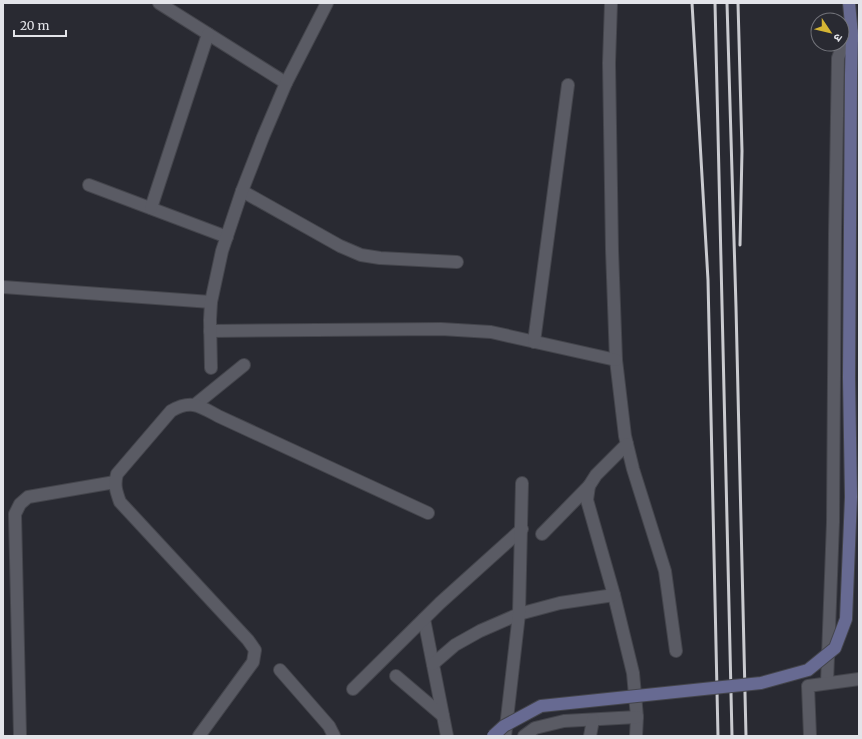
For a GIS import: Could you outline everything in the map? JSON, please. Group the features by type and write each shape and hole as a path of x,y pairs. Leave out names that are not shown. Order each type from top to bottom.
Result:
{"street":[{"path":"159,3 286,83"},
{"path":"210,368 211,302 226,237 263,137 286,83 327,3"},
{"path":"611,3 611,212 616,360 627,444 633,469 665,571 676,651"},
{"path":"493,736 504,726 541,706 762,683 808,670 835,648 846,618 851,497 849,370 852,75 856,35 848,3"},
{"path":"151,208 208,34"},
{"path":"827,683 833,522 838,58 844,42 856,35"},
{"path":"534,342 568,85"},
{"path":"89,185 226,237"},
{"path":"242,191 340,246 361,255 380,258 457,262"},
{"path":"3,287 211,302"},
{"path":"210,331 441,329 491,332 616,360"},
{"path":"196,404 244,365"},
{"path":"199,736 253,662 255,650 248,640 120,502 115,490 117,474 171,411 181,405 196,404 428,513"},
{"path":"542,534 589,486 596,475 627,444"},
{"path":"20,736 15,514 20,504 28,497 115,482"},
{"path":"505,736 520,614 522,483"},
{"path":"589,486 587,500 614,595 633,673 637,717 636,736"},
{"path":"353,689 424,619 522,528"},
{"path":"433,664 455,645 474,634 520,614 560,604 614,595"},
{"path":"424,619 447,736"},
{"path":"280,670 324,720 334,736"},
{"path":"396,676 443,716"},
{"path":"810,736 808,686 859,679"},
{"path":"524,736 535,728 564,721 637,717"},
{"path":"590,736 593,720"}],"railway":[{"path":"692,3 708,280 718,736"},
{"path":"715,3 732,736"},
{"path":"727,3 746,736"},
{"path":"738,3 742,151 740,245"}]}
